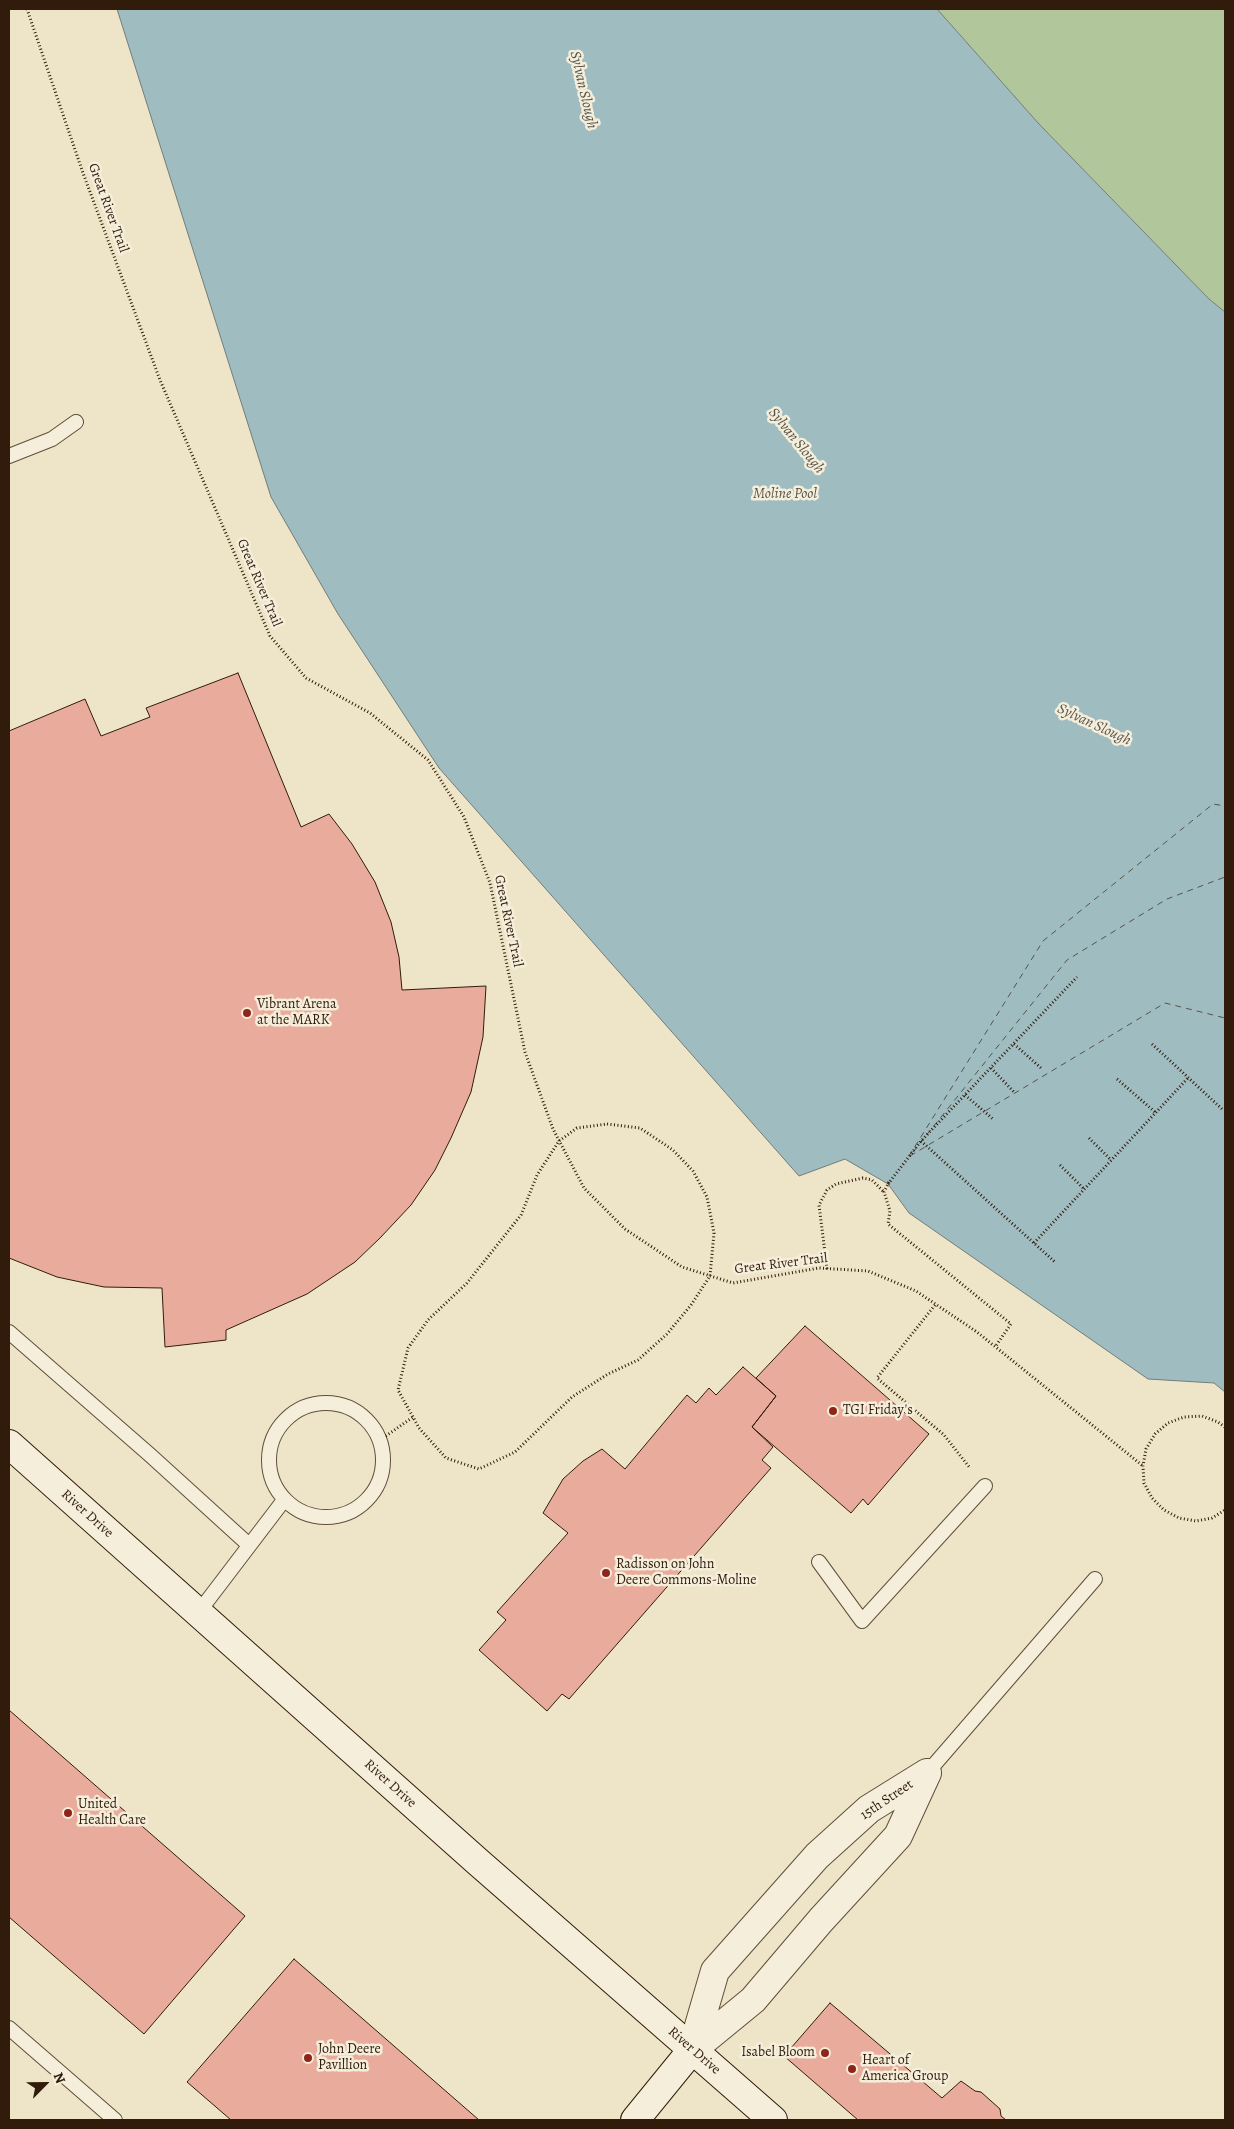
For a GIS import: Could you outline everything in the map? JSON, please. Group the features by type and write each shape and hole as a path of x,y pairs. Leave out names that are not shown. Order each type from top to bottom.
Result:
{"main road":[{"name":"River Drive","path":"9,1444 773,2120"},
{"name":"15th Street","path":"692,2050 715,1971 817,1856 868,1809 927,1773"},
{"name":"15th Street","path":"635,2120 692,2050 753,2000 821,1920 898,1836 927,1773"}],"lane":[{"path":"9,456 52,438 76,422"},
{"path":"9,1332 150,1455 249,1545"},
{"path":"321,1402 341,1404 362,1415 375,1430 380,1440 383,1460 380,1479 370,1497 349,1513 330,1518 300,1512 284,1500 273,1483 268,1464 270,1444 285,1419 302,1407 321,1402"},
{"path":"819,1562 862,1621 985,1486"},
{"path":"198,1613 284,1500"},
{"path":"927,1773 1095,1579"},
{"path":"9,2028 116,2120"}],"path":[{"name":"Great River Trail","path":"27,9 83,173 160,380 270,636 306,678 370,713 428,760 464,817 490,883 525,1052 552,1129 584,1188 625,1228 682,1267 710,1276 733,1283 819,1268 868,1271 916,1291 995,1347 1143,1466"},
{"path":"884,1192 888,1184 921,1142 1078,977"},
{"path":"1014,1044 1041,1068"},
{"path":"1152,1044 1222,1109"},
{"path":"991,1068 1015,1093"},
{"path":"1034,1243 1188,1078"},
{"path":"1117,1080 1155,1112"},
{"path":"965,1095 993,1120"},
{"path":"607,1124 640,1128 673,1150 694,1171 707,1197 714,1233 710,1276 692,1305 667,1334 638,1360 608,1374 572,1397 515,1452 479,1469 446,1458 419,1428 398,1390 408,1348 428,1320 467,1283 521,1215 537,1175 559,1141 577,1128 607,1124"},
{"path":"1088,1138 1111,1160"},
{"path":"921,1142 1056,1263"},
{"path":"1060,1165 1084,1189"},
{"path":"827,1269 819,1205 827,1190 836,1184 863,1178 872,1180 884,1192 890,1211 888,1224 1012,1324 995,1347"},
{"path":"935,1304 877,1378 944,1435 985,1486"},
{"path":"1225,1427 1202,1416 1184,1417 1168,1423 1155,1434 1146,1449 1143,1466 1144,1483 1152,1498 1164,1510 1179,1518 1196,1521 1212,1518 1225,1510"},
{"path":"380,1440 413,1417"}],"green space":[{"path":"937,9 1225,9 1225,312 1209,299 1039,124"}],"water":[{"name":"Moline Pool","path":"117,9 937,9 1039,124 1209,299 1225,312 1225,1392 1214,1383 1148,1379 909,1213 888,1184 845,1159 799,1176 439,768 338,614 271,497"}],"building":[{"name":"Vibrant Arena at the MARK","path":"238,673 301,827 329,814 352,844 375,882 391,922 399,957 402,990 486,986 483,1037 471,1092 435,1170 411,1205 380,1238 355,1262 307,1294 226,1330 226,1340 165,1347 162,1288 104,1287 57,1277 9,1258 9,731 85,699 101,736 150,717 146,708"},
{"name":"TGI Friday's","path":"805,1326 929,1434 868,1505 863,1499 851,1513 752,1427 776,1396 756,1378"},
{"name":"Radisson on John Deere Commons-Moline","path":"743,1367 776,1396 752,1427 773,1447 762,1460 771,1468 569,1699 562,1694 547,1711 479,1650 506,1620 497,1612 568,1533 543,1513 563,1479 583,1461 602,1449 625,1469 687,1395 696,1403 709,1388 716,1395"},
{"name":"United Health Care","path":"9,1710 245,1916 144,2034 9,1917"},
{"name":"John Deere Pavillion","path":"294,1959 479,2120 231,2120 187,2082"},
{"name":"Heart of America Group","path":"830,2003 942,2098 961,2081 975,2091 981,2092 1000,2109 1001,2116 1006,2120 858,2120 784,2056"}],"ferry route":[{"path":"909,1156 1043,941 1213,804 1225,806"},
{"path":"913,1152 1067,960 1167,899 1225,877"},
{"path":"910,1156 1165,1003 1225,1018"}],"place":[{"name":"Vibrant Arena at the MARK","path":"247,1013"},
{"name":"TGI Friday's","path":"833,1411"},
{"name":"Radisson on John Deere Commons-Moline","path":"606,1573"},
{"name":"United Health Care","path":"68,1813"},
{"name":"Isabel Bloom","path":"825,2053"},
{"name":"John Deere Pavillion","path":"308,2058"},
{"name":"Heart of America Group","path":"852,2069"}],"water label":[{"name":"Sylvan Slough","path":"583,90"},
{"name":"Sylvan Slough","path":"796,441"},
{"name":"Sylvan Slough","path":"1094,725"}]}
